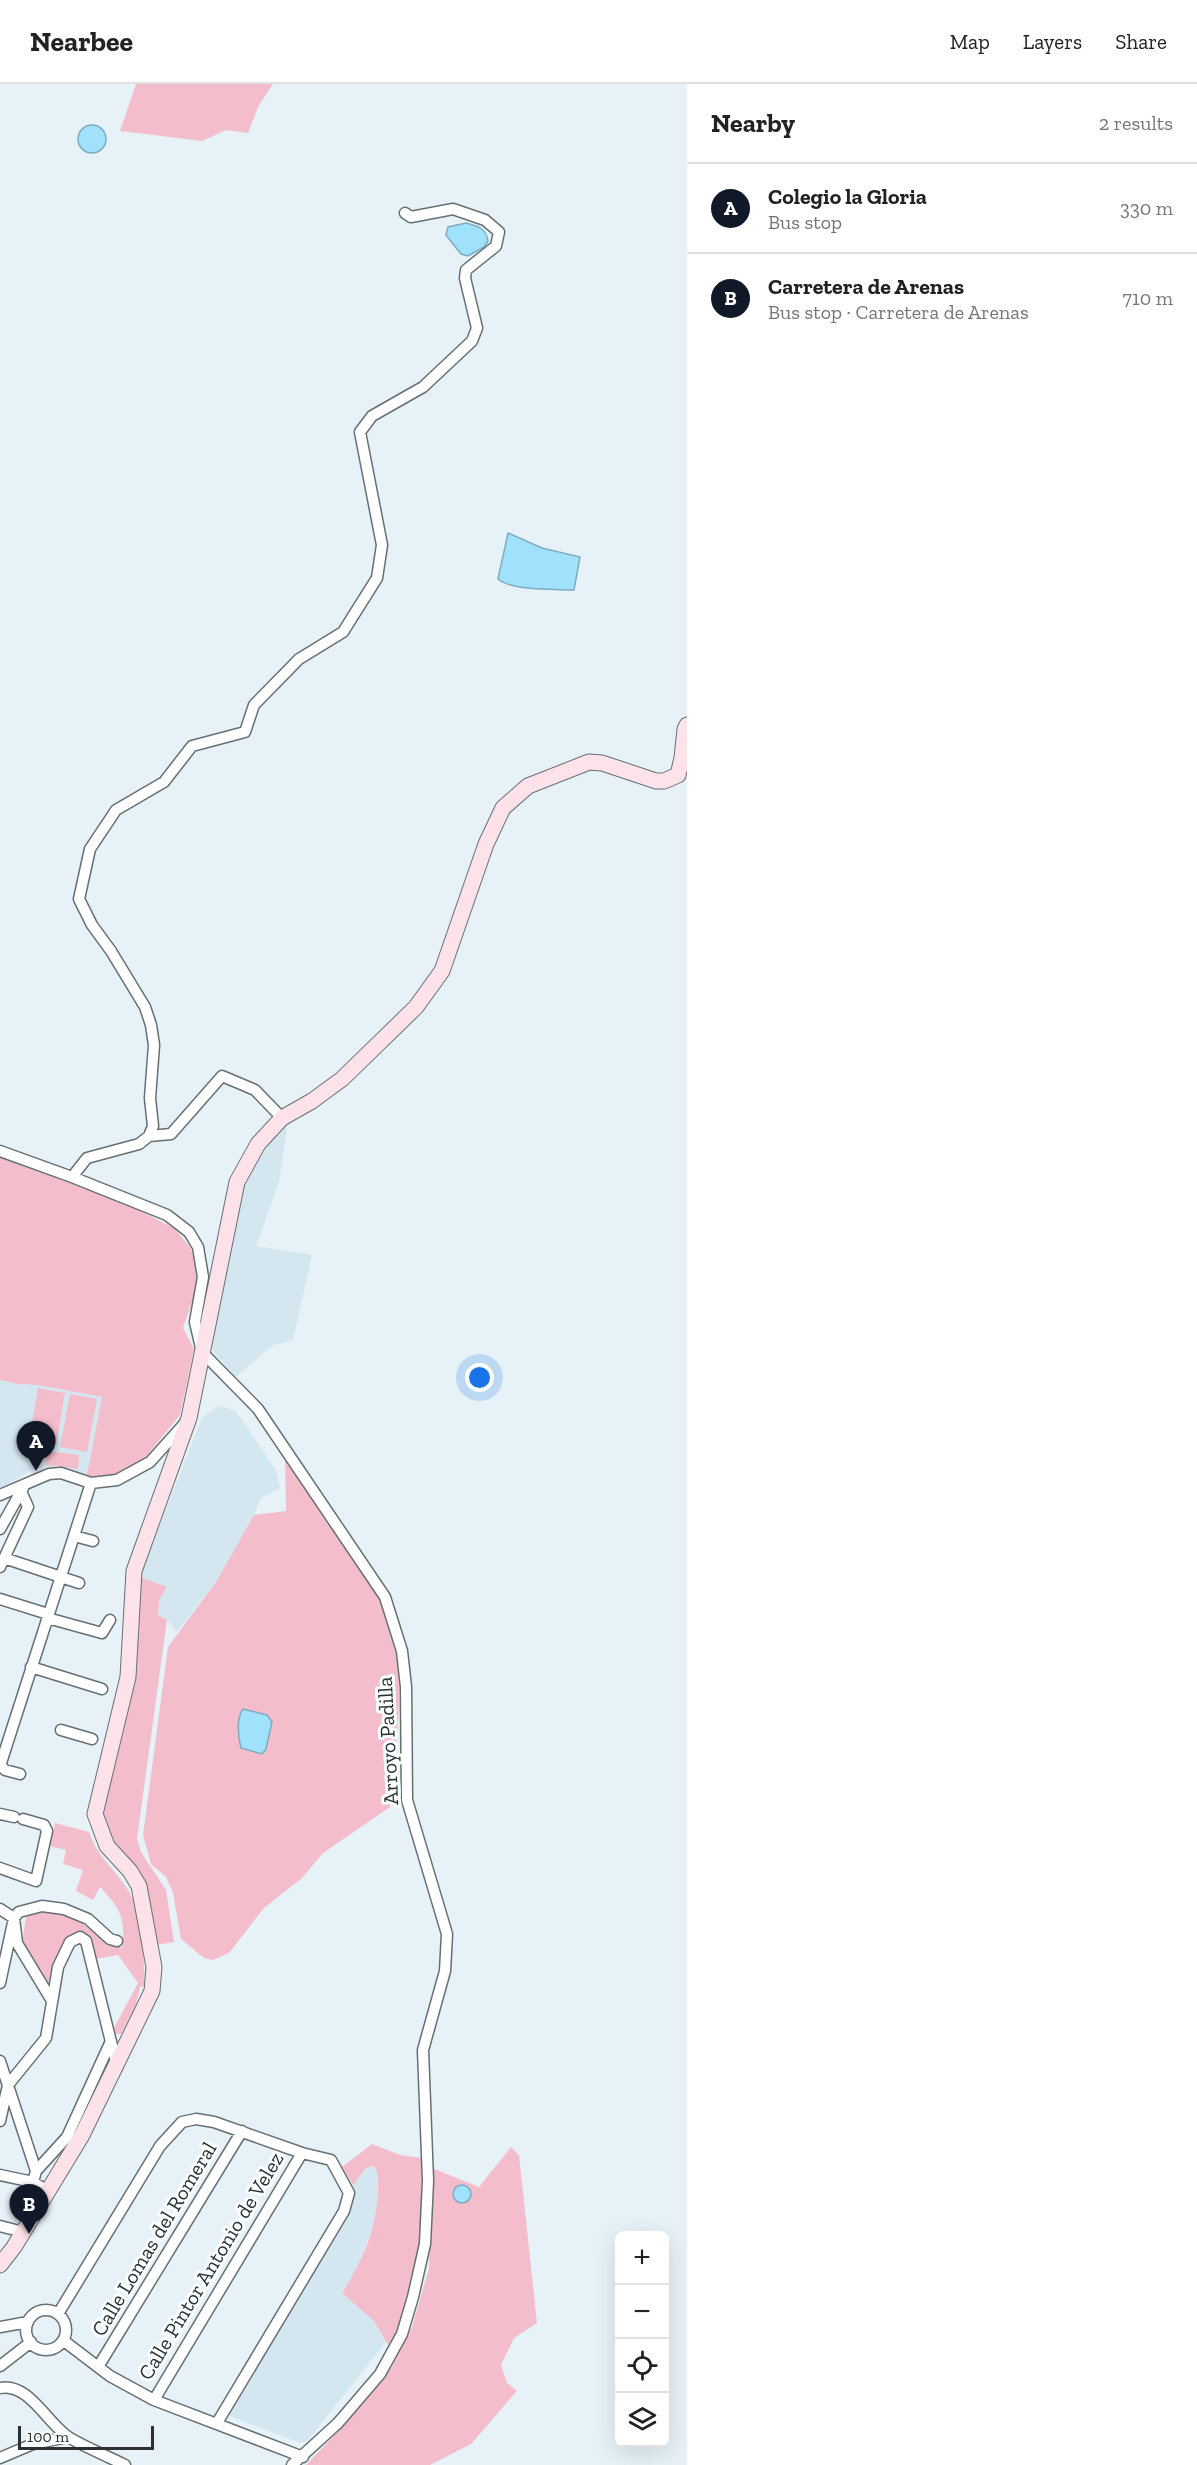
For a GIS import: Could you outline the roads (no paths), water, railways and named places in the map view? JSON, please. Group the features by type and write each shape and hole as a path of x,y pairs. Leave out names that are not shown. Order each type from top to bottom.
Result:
{"street":[{"path":"150,1136 153,1126 150,1098 154,1060 151,1025 144,1007 111,951 92,925 79,899 90,849 116,810 164,782 192,746 245,732 254,705 298,659 343,632 377,578 382,545 360,432 372,416 423,387 472,342 477,328 465,278 466,270 496,246 499,232 484,220 453,209 411,217 405,213"},
{"path":"0,2265 23,2232 82,2135 152,1991 154,1967 139,1886 130,1871 107,1846 95,1814 128,1677 134,1571 189,1418 237,1182 258,1144 282,1118 312,1101 342,1079 416,1006 442,971 486,844 503,808 528,786 589,762 602,763 656,781 678,776 687,725"},
{"path":"72,1177 87,1158 139,1144 150,1136 171,1134 222,1076 255,1090 282,1118"},
{"path":"0,1151 167,1215 189,1232 198,1247 203,1277 195,1322 202,1352"},
{"name":"Arroyo Padilla","path":"202,1352 258,1409 385,1597 403,1660 407,1800 447,1934 445,1971 423,2050 428,2181 425,2244 413,2297 402,2334 380,2374 338,2423 292,2465"},
{"path":"0,1495 49,1474 61,1473 91,1483 117,1480 150,1462 189,1418"},
{"path":"20,1774 5,1770 0,1765 91,1483"},
{"path":"0,1529 23,1487"},
{"path":"23,1487 28,1507 2,1563 79,1582"},
{"path":"74,1536 93,1541"},
{"path":"0,1599 48,1614 51,1619 102,1633 110,1620"},
{"path":"31,1667 102,1689"},
{"path":"61,1730 92,1739"},
{"path":"0,1814 44,1825 48,1831 36,1881 0,1868"},
{"path":"0,1983 14,1918 18,1912 42,1905 63,1910 88,1919 110,1939 117,1941"},
{"path":"0,1910 14,1918"},
{"path":"14,1918 16,1943 52,2001"},
{"path":"0,2121 8,2085 46,2038 58,1967 70,1942 80,1937 86,1941 116,2062"},
{"path":"35,2177 67,2137 111,2041"},
{"path":"0,2061 35,2177 48,2191"},
{"path":"58,2314 155,2152 170,2132 182,2122 196,2119 242,2131 302,2153 331,2160 349,2193 344,2211 217,2423"},
{"name":"Calle Lomas del Romeral","path":"98,2367 242,2131"},
{"name":"Calle Pintor Antonio de Velez","path":"154,2400 302,2153"},
{"path":"0,2175 35,2177"},
{"path":"0,2226 23,2232"},
{"path":"0,2327 28,2322 38,2312 47,2310 58,2314 67,2328 64,2341 47,2350 37,2348 31,2342 27,2330 28,2322"},
{"path":"64,2341 98,2367 154,2400 303,2457"},
{"path":"0,2366 31,2342"},
{"path":"0,2388 8,2386 25,2395 68,2437 125,2465"},
{"path":"0,2458 33,2444 68,2437"}],"water":[{"path":"92,125 102,129 106,139 102,149 92,153 82,149 78,139 82,129"},
{"path":"466,223 481,228 488,241 484,247 468,256 461,254 446,235 448,227"},
{"path":"508,533 542,548 580,557 574,590 513,586 498,579"},
{"path":"243,1709 267,1715 272,1722 266,1749 262,1754 241,1748 238,1722"},
{"path":"462,2185 468,2188 471,2194 468,2200 462,2203 456,2200 453,2194 456,2188"}],"place":[{"name":"Colegio la Gloria","path":"36,1471"},
{"name":"Carretera de Arenas","path":"29,2234"}]}
